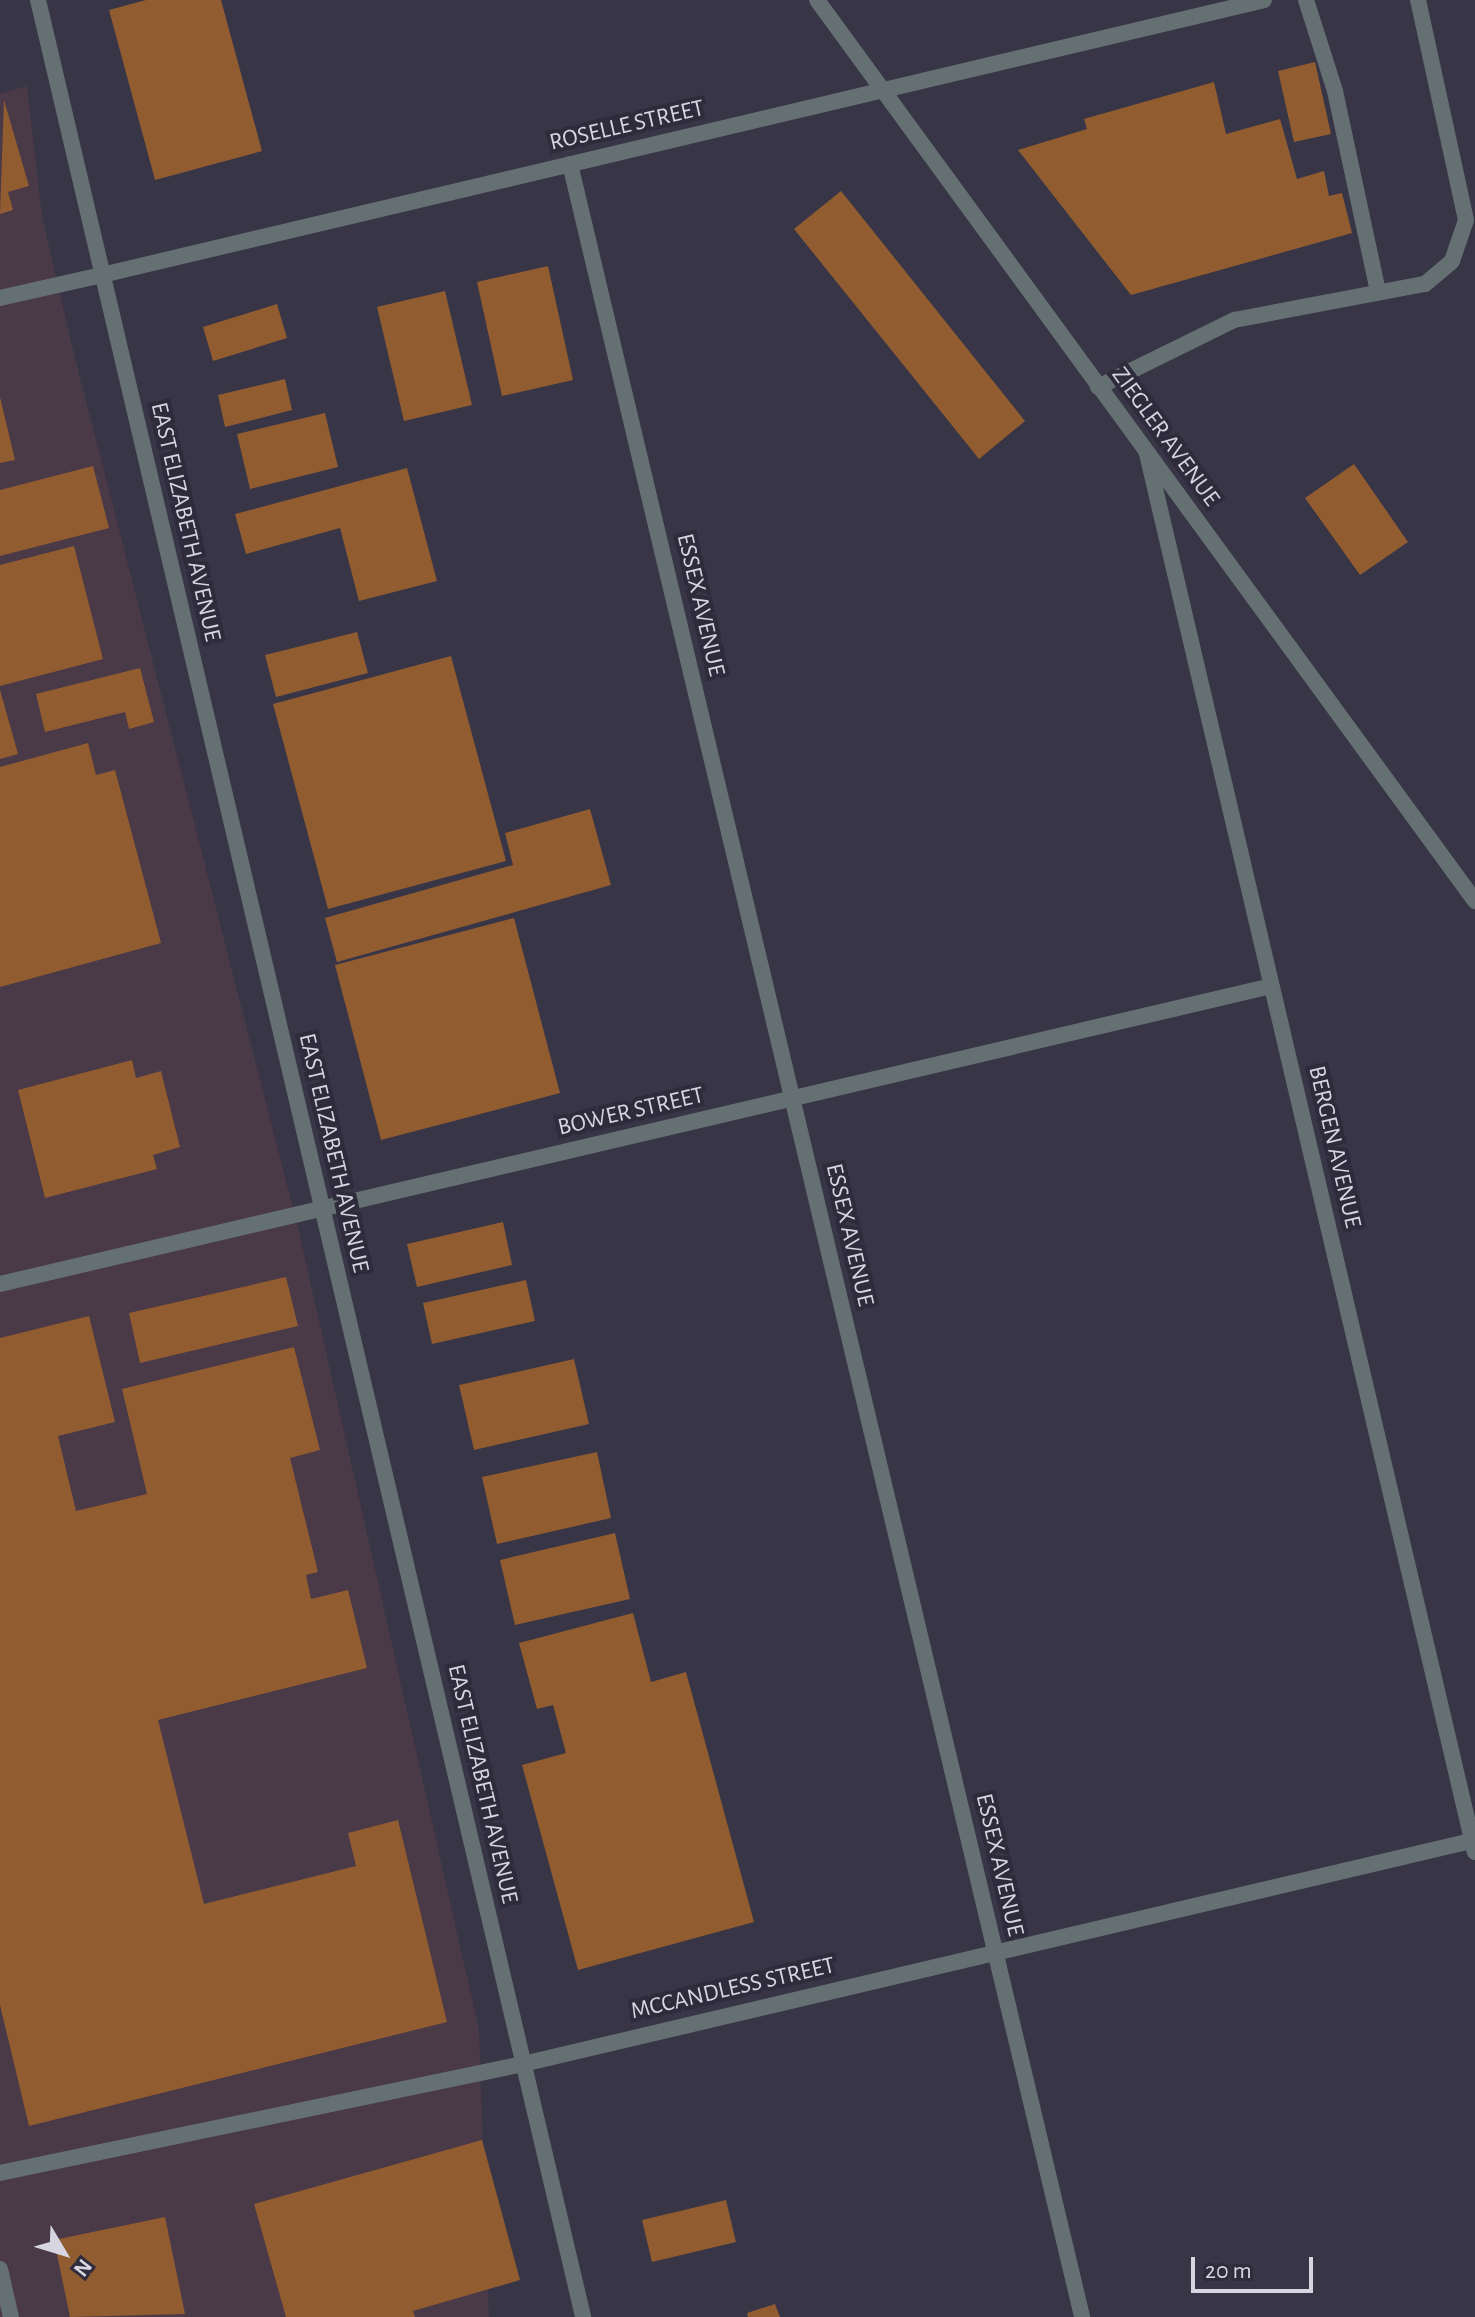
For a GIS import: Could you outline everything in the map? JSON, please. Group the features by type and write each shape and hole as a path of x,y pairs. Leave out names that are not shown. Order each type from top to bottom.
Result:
{"street":[{"name":"EAST ELIZABETH AVENUE","path":"38,0 583,2317"},
{"name":"ZIEGLER AVENUE","path":"817,0 885,89 1098,387 1475,901"},
{"name":"ROSELLE STREET","path":"0,298 1264,0"},
{"path":"1306,0 1335,91 1378,292"},
{"path":"1098,387 1234,320 1425,284 1452,261 1466,220 1425,54 1418,0"},
{"name":"ESSEX AVENUE","path":"570,164 1082,2317"},
{"name":"BERGEN AVENUE","path":"1147,454 1474,1844"},
{"name":"BOWER STREET","path":"0,1284 1272,986"},
{"name":"MCCANDLESS STREET","path":"0,2173 523,2064 1474,1844"},
{"path":"0,2269 11,2317"}],"shaded area":[{"path":"27,86 42,216 72,346 299,1232 479,2030 489,2317 0,2317 0,94"}],"building":[{"path":"146,0 221,0 262,151 155,180 109,10"},
{"path":"1315,62 1331,134 1294,142 1278,71"},
{"path":"1214,82 1226,134 1280,119 1297,179 1324,171 1329,196 1342,193 1352,233 1131,295 1018,150 1087,129 1084,119"},
{"path":"4,100 29,186 8,192 13,210 0,214"},
{"path":"841,191 1025,421 979,459 794,229"},
{"path":"548,266 573,380 502,396 477,282"},
{"path":"445,291 472,405 404,421 377,307"},
{"path":"277,304 287,338 213,361 203,327"},
{"path":"285,379 292,410 225,427 218,395"},
{"path":"0,397 15,460 0,463"},
{"path":"325,413 338,467 250,489 237,434"},
{"path":"1354,464 1408,542 1360,575 1305,498"},
{"path":"93,466 109,528 0,556 0,490"},
{"path":"407,468 437,581 359,601 340,528 246,554 235,514"},
{"path":"74,546 103,659 0,686 0,565"},
{"path":"357,632 368,673 276,697 265,655"},
{"path":"451,656 506,861 328,909 273,704"},
{"path":"140,668 154,722 129,729 125,712 45,732 36,694"},
{"path":"0,690 18,754 0,759"},
{"path":"88,743 96,775 115,770 161,943 0,987 0,767"},
{"path":"590,809 611,885 337,962 325,918 513,865 505,833"},
{"path":"514,918 560,1093 381,1140 335,965"},
{"path":"132,1060 136,1078 161,1071 180,1147 153,1155 157,1169 45,1198 18,1090"},
{"path":"503,1222 512,1265 417,1287 407,1244"},
{"path":"286,1277 298,1326 140,1363 129,1313"},
{"path":"526,1280 535,1321 432,1344 423,1303"},
{"path":"89,1316 115,1422 58,1436 76,1511 147,1494 122,1389 294,1347 320,1450 290,1458 318,1572 306,1575 311,1599 348,1590 367,1668 158,1720 204,1904 356,1866 348,1833 398,1820 447,2022 29,2126 0,2005 0,1338"},
{"path":"574,1359 589,1424 474,1450 459,1385"},
{"path":"597,1452 611,1518 497,1544 482,1477"},
{"path":"615,1533 630,1599 515,1625 500,1560"},
{"path":"633,1613 651,1682 686,1672 754,1922 578,1970 522,1765 566,1753 553,1705 537,1709 519,1643"},
{"path":"482,2140 520,2280 413,2311 415,2317 286,2317 254,2204"},
{"path":"726,2200 736,2242 652,2262 642,2220"},
{"path":"165,2217 185,2314 70,2317 54,2240"},
{"path":"775,2304 780,2317 748,2317 747,2313"}]}
